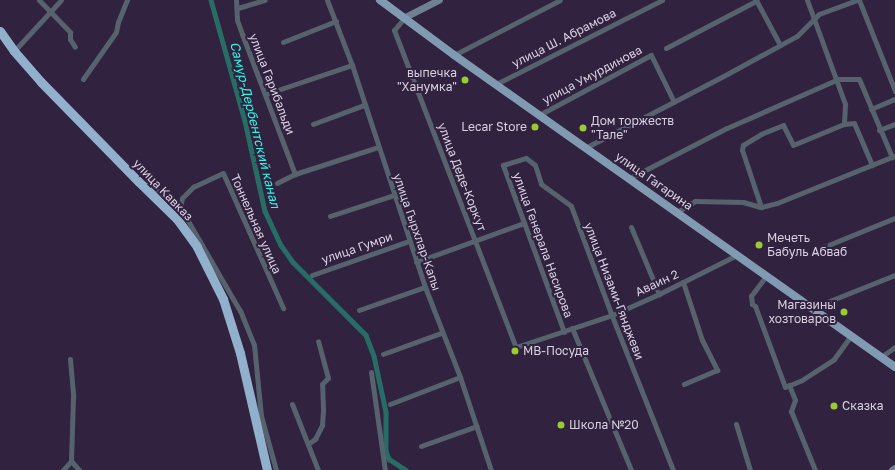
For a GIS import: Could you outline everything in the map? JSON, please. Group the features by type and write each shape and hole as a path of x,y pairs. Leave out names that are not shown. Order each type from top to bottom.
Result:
{"highway":[{"name":"улица Кавказ","path":"0,31 3,42 14,51 41,82 138,181 178,219 198,247 223,299 240,353 267,470"}],"main road":[{"name":"улица Гагарина","path":"380,0 454,55 895,367"}],"street":[{"path":"39,0 70,32 70,39 74,47"},
{"path":"14,51 61,0"},
{"path":"83,79 116,32 118,22 127,0"},
{"name":"улица Гарибальди","path":"236,0 238,8 237,20 295,174"},
{"path":"238,8 265,0"},
{"name":"улица Гырхлар-Капы","path":"327,0 352,65 416,262 460,377 491,470"},
{"path":"405,18 439,0"},
{"path":"454,55 560,0"},
{"name":"улица Ш. Абрамова","path":"496,84 662,0"},
{"path":"807,0 838,79 846,104 844,124"},
{"path":"585,148 797,36 814,18 858,0 895,91"},
{"path":"666,48 756,1 780,45"},
{"name":"улица Деде-Коркут","path":"405,18 394,30 516,348"},
{"path":"283,42 336,22"},
{"name":"улица Умурдинова","path":"539,115 652,55 674,102"},
{"path":"266,94 352,65"},
{"path":"628,178 727,128 838,79 859,79 879,130 894,156 776,204 761,207 743,202 706,200 695,201 677,212"},
{"path":"871,109 895,99"},
{"path":"313,124 364,105"},
{"path":"761,207 742,150 743,145 761,134 783,125 793,145 844,124 854,123 872,165"},
{"path":"879,130 895,124"},
{"path":"277,183 295,174 378,147"},
{"name":"улица Низами-Гянджеви","path":"503,165 526,158 535,165 541,184 571,206 673,470"},
{"name":"улица Генерала Насирова","path":"503,165 564,332"},
{"name":"Тоннельная улица","path":"180,207 182,198 193,187 223,173 283,308"},
{"path":"138,181 155,189 180,207 240,311 254,345 261,416 276,470"},
{"path":"330,216 394,195"},
{"path":"821,248 895,218"},
{"path":"416,262 524,223"},
{"path":"631,227 659,294"},
{"name":"улица Гумри","path":"312,275 409,241"},
{"name":"Аваин 2","path":"516,348 612,315 659,294 737,255"},
{"path":"812,308 895,275"},
{"path":"766,276 751,296 752,304 755,306 787,386 795,400 791,411 815,470"},
{"path":"683,282 702,340 717,370 684,384"},
{"path":"359,310 425,287"},
{"name":"улица Генерала Насирова","path":"572,328 631,470"},
{"path":"383,354 442,333"},
{"path":"787,386 802,380 834,359 851,336"},
{"path":"308,444 315,439 322,425 324,409 322,384 328,378 318,341"},
{"path":"881,357 895,347"},
{"path":"63,470 71,461 73,397 70,359"},
{"path":"371,372 385,470"},
{"path":"390,404 460,377"},
{"path":"292,404 318,470"},
{"path":"736,424 750,470"},
{"path":"421,446 477,426"},
{"path":"71,461 79,470"}],"waterway":[{"name":"Самур-Дербентский канал","path":"211,0 245,121 265,211 281,245 293,262 366,335 374,356 386,412 386,451 389,459 406,470"}],"place":[{"name":"выпечка \"Ханумка\"","path":"465,80"},
{"name":"Lecar Store","path":"535,127"},
{"name":"Дом торжеств \"Тале\"","path":"583,128"},
{"name":"Мечеть Бабуль Абваб","path":"759,245"},
{"name":"Магазины хозтоваров","path":"844,312"},
{"name":"МВ-Посуда","path":"515,351"},
{"name":"Сказка","path":"834,406"},
{"name":"Школа №20","path":"561,425"}]}
